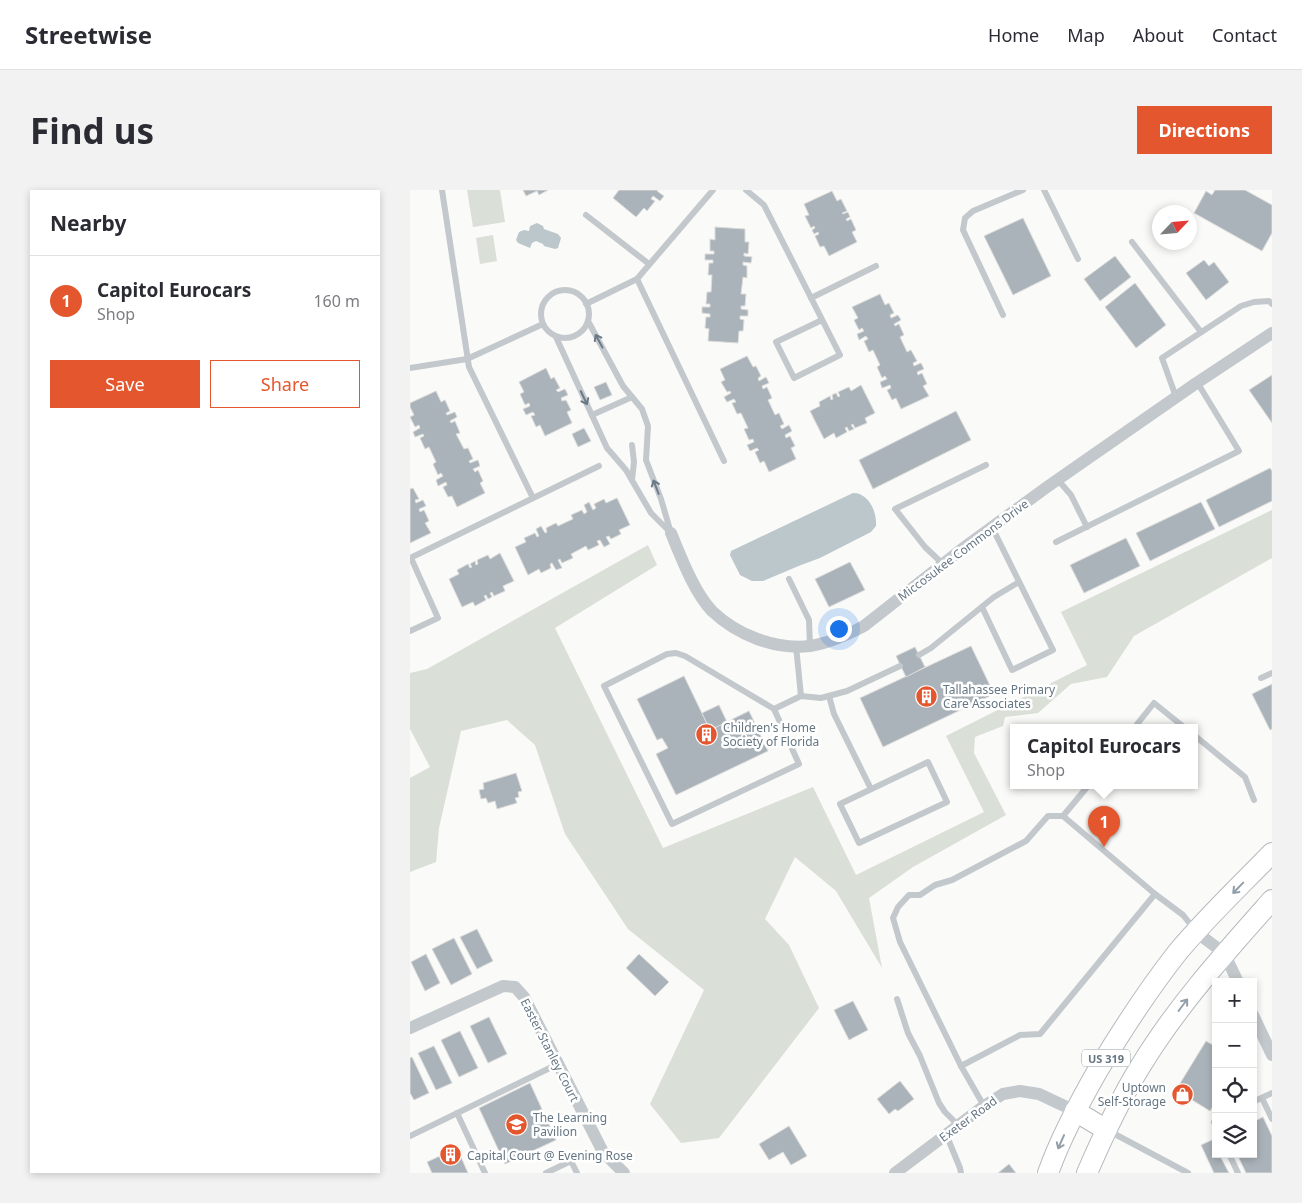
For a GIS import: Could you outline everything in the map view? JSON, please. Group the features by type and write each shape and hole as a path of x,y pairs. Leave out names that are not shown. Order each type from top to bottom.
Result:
{"main road":[{"name":"US 319","path":"1048,1173 1075,1111 1116,1040 1153,986 1177,953 1272,853"},
{"name":"US 319","path":"1087,1173 1106,1129 1140,1067 1181,1007 1224,953 1272,900"},
{"path":"1075,1111 1106,1129"}],"street":[{"name":"Miccosukee Commons Drive","path":"671,533 686,569 698,590 712,610 731,626 749,636 787,646 810,646 845,636 864,626 992,527 1058,480 1272,332"},
{"path":"1196,932 1224,953 1236,978"},
{"name":"Easter Stanley Court","path":"410,1028 503,986 515,987 524,997 603,1152 624,1173"},
{"path":"1257,1023 1272,1055"},
{"name":"Exeter Road","path":"895,1173 984,1106 1003,1094 1020,1091 1039,1094 1075,1111"}],"lane":[{"path":"442,190 469,368 533,498"},
{"path":"586,304 637,279 713,190"},
{"path":"746,190 764,205 811,298 822,320 840,356 794,378 776,342 822,320"},
{"path":"1003,315 963,230 965,218 973,211 1023,190"},
{"path":"1044,190 1078,259"},
{"path":"586,215 649,264"},
{"path":"1132,242 1201,332"},
{"path":"811,298 876,266"},
{"path":"637,279 724,461"},
{"path":"571,290 585,300 589,309 588,321 581,332 574,337 565,339 556,337 549,333 542,324 540,312 542,303 547,296 554,292 571,290"},
{"path":"1176,397 1162,358 1241,306 1254,302 1269,301 1272,304"},
{"path":"588,321 623,386 642,409 648,426 646,460 661,499 671,533"},
{"path":"410,368 467,359 542,324"},
{"path":"556,337 607,448 626,470 651,513 671,533"},
{"path":"1056,542 1239,451 1198,382"},
{"path":"592,415 632,397"},
{"path":"632,445 634,462 632,480"},
{"path":"944,564 925,547 895,509 986,465"},
{"path":"410,632 438,618 410,558 600,466"},
{"path":"1058,480 1071,495 1087,527"},
{"path":"982,607 1012,670 1053,650 992,527"},
{"path":"790,580 809,620 810,646"},
{"path":"919,655 931,648 994,597 1019,582"},
{"path":"796,646 802,696"},
{"path":"676,653 774,709 799,764 672,824 604,686 667,654 676,653"},
{"path":"774,709 802,696 821,698 848,691 900,666"},
{"path":"1261,678 1272,673"},
{"path":"829,696 834,714 871,789"},
{"path":"1137,724 1154,703 1181,724"},
{"path":"1198,738 1245,777 1254,800"},
{"path":"928,762 947,802 859,843 840,804 871,789 928,762"},
{"path":"1063,816 1086,789"},
{"path":"984,1106 961,1066 900,942 893,918 898,907 909,895 920,895 935,885 952,880 1026,841 1048,816 1063,816 1155,894 1183,915 1196,932"},
{"path":"961,1066 1020,1035 1040,1034 1155,894"},
{"path":"897,999 908,1032 939,1103 944,1112 958,1126"},
{"path":"410,1136 558,1064"},
{"path":"1257,1100 1272,1093"},
{"path":"1262,1098 1272,1119"},
{"path":"457,1113 484,1173"},
{"path":"1106,1129 1188,1173"},
{"path":"946,1134 961,1173"},
{"path":"1231,1158 1238,1173"},
{"path":"546,1173 572,1161 577,1173"}],"shaded area":[{"path":"467,190 500,190 505,222 473,227"},
{"path":"537,223 543,226 544,229 558,234 561,238 558,248 544,246 536,241 532,243 530,248 518,243 516,240 519,232 529,231 530,226"},
{"path":"493,235 497,261 480,264 476,238"},
{"path":"853,493 863,496 871,504 876,526 871,532 820,558 763,581 752,581 740,575 730,555 731,551"},
{"path":"1272,510 1272,558 1134,636 1107,677 1071,684 1038,713 1005,717 1003,726 975,737 974,753 1006,815 913,867 869,898 882,968 836,891 795,857 765,919 789,945 819,1008 719,1138 681,1143 650,1104 704,990 628,929 565,834 535,745 507,720 461,731 439,828 436,862 410,872 410,778 430,767 410,729 410,673 427,669 648,545 657,565 555,628 663,848 813,787 856,875 984,812 946,736 1087,665 1061,612"}],"building":[{"path":"523,190 548,190 539,195 537,191 526,196"},
{"path":"619,190 658,190 664,196 660,201 653,196 651,199 655,201 647,211 644,208 636,217 613,198"},
{"path":"1215,190 1245,190 1272,205 1272,233 1262,251 1197,215 1197,208 1206,191 1212,195"},
{"path":"832,191 837,201 841,199 847,211 842,213 848,212 850,217 846,219 847,221 851,219 856,230 852,232 857,242 829,256 824,246 820,247 815,236 819,234 818,232 814,234 812,230 815,228 814,226 811,228 805,216 809,215 804,204"},
{"path":"1023,218 1051,276 1013,295 984,236"},
{"path":"715,227 745,229 745,242 749,242 748,254 744,253 744,256 752,257 751,263 743,262 743,265 747,266 747,278 743,277 741,294 746,294 745,306 741,306 741,309 748,310 748,316 740,316 740,319 744,320 743,331 739,331 738,343 708,341 709,329 705,328 706,317 710,317 710,314 702,313 702,307 710,307 710,304 706,304 707,292 711,292 712,275 708,275 709,263 713,263 713,260 705,260 705,254 714,254 714,251 710,251 710,239 715,240"},
{"path":"1115,256 1131,277 1100,301 1084,279"},
{"path":"1204,260 1209,266 1214,262 1229,282 1206,300 1186,273"},
{"path":"1135,283 1166,325 1136,348 1105,307"},
{"path":"880,294 885,305 889,303 894,313 890,315 891,318 898,315 901,320 894,324 895,326 899,324 904,335 900,337 907,352 911,350 917,361 913,363 914,366 921,363 924,369 917,372 918,375 922,373 927,384 923,386 929,396 901,409 896,398 892,400 887,390 891,388 890,385 882,388 880,382 887,379 885,376 882,378 877,367 880,365 873,350 869,352 864,341 868,339 866,336 859,340 857,334 864,331 862,328 859,330 854,320 858,318 852,307"},
{"path":"747,356 753,367 756,366 761,376 758,378 759,381 766,377 769,383 762,386 763,389 767,387 772,398 768,400 775,415 779,413 784,424 780,426 782,429 789,425 792,431 785,435 786,438 790,436 795,446 791,448 796,459 769,472 764,461 760,463 755,452 759,450 757,448 750,451 747,445 754,442 753,439 749,440 744,429 748,428 741,413 737,414 732,403 736,402 734,399 727,402 724,397 731,393 730,391 727,392 721,382 725,380 720,369"},
{"path":"546,368 551,379 554,377 560,388 556,390 558,392 565,389 568,395 561,398 562,401 566,400 571,410 567,412 572,423 545,436 540,425 536,427 531,416 535,415 533,412 526,415 523,409 530,406 529,403 525,405 520,394 524,392 519,382"},
{"path":"1272,375 1272,423 1249,390"},
{"path":"606,382 612,395 600,400 594,387"},
{"path":"861,385 875,413 865,418 867,423 855,428 853,424 851,425 854,429 849,431 847,427 845,428 847,432 836,438 834,433 824,439 810,411 820,406 819,402 830,396 831,400 833,399 832,395 836,393 838,397 840,396 838,392 849,387 851,391"},
{"path":"436,391 441,402 445,400 450,411 446,413 447,415 455,412 457,417 450,421 451,423 455,421 460,433 456,434 464,449 468,448 473,459 469,461 470,463 478,460 480,466 473,469 475,472 478,470 483,481 480,483 485,493 457,507 452,496 448,497 443,487 447,485 446,482 438,486 436,480 443,476 441,473 438,475 433,464 436,462 429,447 425,449 420,438 424,436 423,434 415,437 413,432 420,428 419,425 415,427 410,417 414,415 410,403"},
{"path":"956,411 971,440 873,489 859,460"},
{"path":"584,428 591,441 578,447 572,434"},
{"path":"1270,468 1272,471 1272,501 1219,527 1206,500"},
{"path":"413,488 419,499 415,500 416,503 423,500 426,506 419,509 420,512 424,510 429,521 425,523 431,533 410,543 410,489"},
{"path":"617,498 630,525 619,530 621,534 611,539 609,536 606,537 610,544 604,547 600,540 597,541 599,545 588,550 586,546 571,554 573,558 562,563 560,559 558,560 562,568 556,570 552,563 550,564 551,568 541,573 539,569 528,575 515,547 526,542 524,538 535,533 537,537 539,536 536,529 541,526 545,533 547,532 546,528 556,523 558,526 573,519 571,515 582,510 584,514 587,512 584,505 589,502 593,510 596,508 594,504 604,499 606,503"},
{"path":"1201,502 1215,529 1150,561 1136,533"},
{"path":"1126,538 1140,566 1084,593 1070,565"},
{"path":"500,553 514,581 503,586 505,591 494,596 492,592 490,593 492,597 488,599 486,595 484,596 486,600 475,606 473,602 462,607 449,579 459,574 457,570 468,564 470,568 472,567 470,564 475,561 476,565 478,564 477,560 488,555 490,559"},
{"path":"850,562 865,590 829,607 815,579"},
{"name":"Tallahassee Primary Care Associates","path":"971,646 994,694 883,747 860,698"},
{"path":"915,647 925,667 906,677 896,656"},
{"name":"Children's Home Society of Florida","path":"684,676 710,730 749,711 768,751 676,795 656,754 668,748 662,738 657,740 637,699"},
{"path":"1272,684 1272,729 1270,730 1252,694"},
{"path":"719,705 727,722 710,730 702,713"},
{"path":"516,773 522,791 518,792 519,797 515,798 517,803 497,809 495,801 488,803 486,798 481,799 479,790 484,789 483,783"},
{"path":"477,929 493,961 477,969 460,937"},
{"path":"454,938 472,974 451,985 432,949"},
{"path":"426,954 440,983 425,991 411,962"},
{"path":"639,954 669,982 655,996 626,968"},
{"path":"853,1001 868,1030 849,1040 834,1010"},
{"path":"489,1017 507,1054 488,1063 470,1026"},
{"path":"460,1031 478,1068 459,1077 441,1040"},
{"path":"1206,1041 1212,1045 1212,1108 1210,1111 1176,1090"},
{"path":"434,1046 452,1083 436,1090 418,1053"},
{"path":"412,1057 429,1093 414,1100 410,1093 410,1058"},
{"path":"900,1081 914,1099 898,1111 895,1109 889,1114 877,1099"},
{"name":"The Learning Pavilion","path":"530,1083 556,1140 505,1164 479,1108"},
{"path":"1263,1117 1272,1136 1272,1173 1246,1173 1239,1158 1257,1158 1257,1120"},
{"path":"789,1126 807,1156 791,1165 783,1152 769,1160 759,1144"},
{"path":"1212,1140 1212,1158 1221,1158 1229,1173 1214,1173 1201,1145"},
{"name":"Capital Court @ Evening Rose","path":"457,1148 468,1173 432,1173 427,1162"},
{"path":"1009,1164 1016,1173 998,1173"}],"place":[{"name":"Tallahassee Primary Care Associates","path":"927,696"},
{"name":"Children's Home Society of Florida","path":"707,734"},
{"name":"Capitol Eurocars","path":"1104,847"},
{"name":"Uptown Self-Storage","path":"1182,1094"},
{"name":"The Learning Pavilion","path":"517,1124"},
{"name":"Capital Court @ Evening Rose","path":"451,1155"}]}
